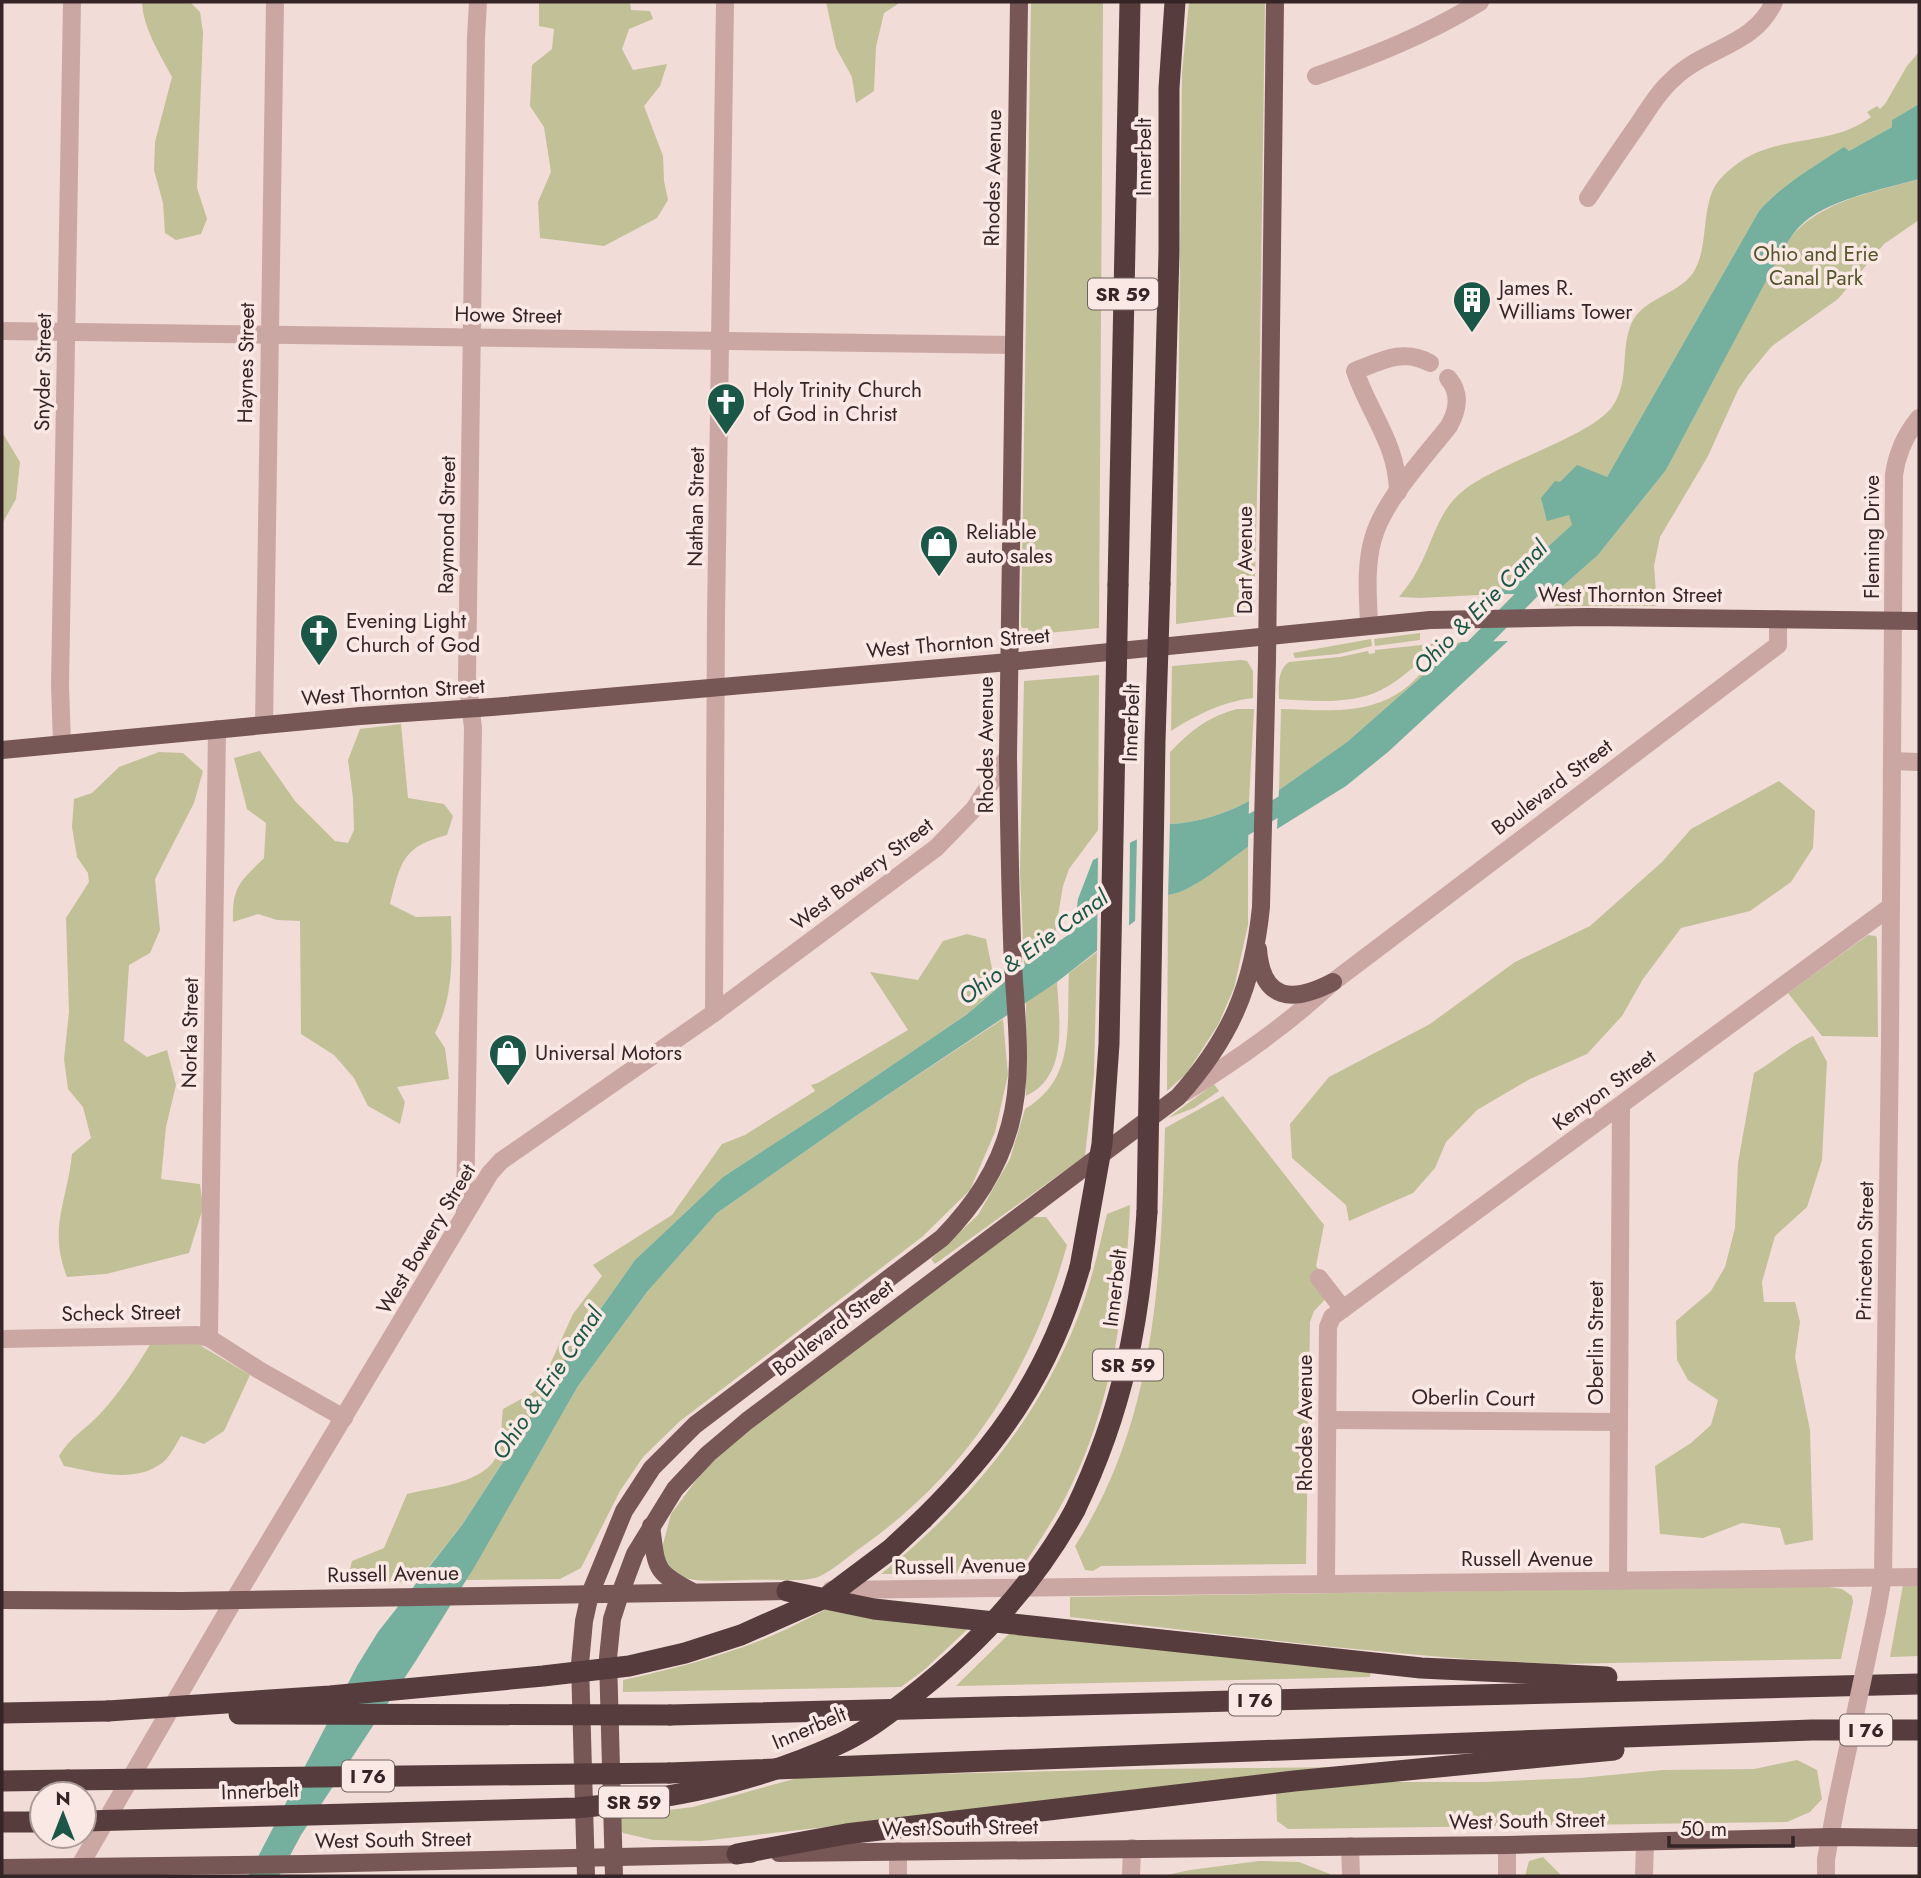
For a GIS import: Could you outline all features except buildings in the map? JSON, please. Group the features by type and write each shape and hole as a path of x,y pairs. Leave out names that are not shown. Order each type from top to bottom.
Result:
{"highway":[{"name":"Innerbelt","path":"108,1711 330,1696 629,1666 685,1653 741,1635 827,1597 891,1549 977,1463 1025,1395 1058,1331 1080,1266 1102,1144 1107,1069 1130,2"},
{"name":"Innerbelt","path":"98,1821 576,1808 648,1801 703,1791 789,1765 858,1734 940,1675 964,1654 1004,1612 1052,1550 1075,1510 1109,1433 1131,1353 1143,1270 1147,1212 1169,252 1169,88 1175,2"},
{"path":"788,1591 874,1609 1421,1668 1539,1675 1840,1685"},
{"name":"I 76","path":"2,1713 108,1711 285,1715 670,1715 1919,1684"},
{"name":"I 76","path":"2,1781 669,1773 1812,1730 1919,1730"},
{"path":"737,1854 846,1834 1294,1781 1812,1730"},
{"path":"2,1822 28,1822"}],"main road":[{"name":"Rhodes Avenue","path":"984,1188 1010,1124 1017,1072 1008,756 1019,2"},
{"name":"Dart Avenue","path":"1178,1097 1202,1070 1232,1022 1242,999 1257,945 1262,884 1267,635 1275,2"},
{"name":"West Thornton Street","path":"2,750 218,729 1009,662 1430,620 1588,617 1919,621"},
{"name":"Boulevard Street","path":"1257,945 1258,960 1266,981 1280,994 1304,995 1333,982"},
{"name":"Boulevard Street","path":"614,1876 608,1658 612,1619 635,1554 675,1489 708,1454 747,1422 1178,1097"},
{"name":"Boulevard Street","path":"586,1876 580,1664 590,1594 624,1511 663,1456 695,1425 929,1249 969,1210 984,1188"},
{"path":"650,1526 659,1569 666,1578 694,1593"},
{"name":"Russell Avenue","path":"2,1601 788,1591"},
{"name":"West South Street","path":"2,1868 898,1851 1645,1842 1831,1837 1919,1838"}],"street":[{"name":"Snyder Street","path":"62,744 60,685 72,2"},
{"name":"Haynes Street","path":"264,725 275,2"},
{"name":"Raymond Street","path":"465,1216 471,708 467,678 478,2"},
{"name":"Nathan Street","path":"714,1013 725,2"},
{"path":"1316,76 1391,49 1480,2"},
{"path":"1588,198 1645,113 1672,80 1698,59 1753,31 1768,14 1774,2"},
{"name":"Howe Street","path":"2,331 1014,345"},
{"path":"1398,492 1393,454 1362,392 1355,371 1402,355 1417,357 1430,363"},
{"path":"1369,625 1368,578 1373,537 1398,492 1449,426 1455,414 1456,391 1448,377"},
{"name":"Fleming Drive","path":"1894,621 1895,464 1905,438 1919,418"},
{"name":"Boulevard Street","path":"1178,1097 1297,1016 1333,982 1778,645 1778,619"},
{"name":"Princeton Street","path":"1826,1876 1826,1859 1837,1800 1883,1577 1894,621"},
{"name":"Norka Street","path":"209,1338 218,729"},
{"name":"West Bowery Street","path":"79,1867 234,1600 484,1182 501,1161 714,1013 936,848 974,809 1008,756"},
{"path":"1892,761 1919,762"},
{"name":"Kenyon Street","path":"1343,1309 1890,906"},
{"name":"Oberlin Street","path":"1618,1581 1620,1105"},
{"path":"1319,1278 1343,1309"},
{"name":"Rhodes Avenue","path":"1326,1583 1328,1327 1332,1317 1343,1309"},
{"name":"Scheck Street","path":"2,1339 185,1334 209,1338 344,1418"},
{"name":"Oberlin Court","path":"1328,1420 1618,1422"},
{"name":"Russell Avenue","path":"788,1591 1919,1577"},
{"path":"1644,1876 1645,1842"},
{"path":"1507,1844 1507,1876"},
{"path":"1350,1846 1351,1876"},
{"path":"1131,1876 1132,1848"},
{"path":"898,1851 898,1876"}],"green space":[{"path":"142,2 190,2 200,12 203,32 197,188 207,219 201,234 176,240 165,233 163,203 154,170 155,142 172,77 149,31"},
{"path":"539,2 630,2 631,10 650,11 653,19 629,29 622,49 633,70 667,64 660,86 644,106 663,156 668,200 657,218 604,246 540,238 538,202 551,172 544,127 530,106 532,65 552,49 554,29 539,26"},
{"path":"826,2 901,2 884,13 876,47 874,91 856,103 852,77 836,48"},
{"path":"1031,2 1103,2 1103,11 1099,628 1028,635 1028,628 1022,628 1021,625"},
{"path":"1189,2 1265,2 1259,421 1254,614 1176,624 1182,72"},
{"path":"1919,52 1919,104 1892,120 1892,127 1849,151 1843,148 1810,169 1778,192 1759,211 1607,477 1569,514 1573,525 1524,566 1497,594 1399,597 1411,582 1441,517 1455,498 1500,469 1587,427 1604,416 1614,404 1622,385 1630,327 1635,317 1650,303 1678,287 1693,273 1701,252 1711,196 1721,178 1748,156 1765,149 1838,133 1871,117 1867,112 1877,106 1880,109 1885,104 1907,66"},
{"name":"Ohio and Erie Canal Park","path":"1919,179 1919,220 1884,244 1838,299 1772,346 1738,390 1708,456 1660,537 1654,566 1657,606 1554,606 1554,594 1598,555 1666,470 1783,248 1795,232 1826,209 1862,195"},
{"path":"2,432 20,462 16,499 2,524"},
{"path":"1420,633 1420,640 1375,646 1374,639"},
{"path":"1371,639 1372,646 1338,654 1295,658 1293,653"},
{"path":"1461,642 1347,742 1279,790 1281,709 1344,710 1375,704 1410,685 1446,649"},
{"path":"1440,643 1412,669 1370,695 1331,701 1279,699 1281,674 1289,662"},
{"path":"1247,661 1253,671 1253,698 1230,702 1210,710 1171,731 1172,666"},
{"path":"1099,675 1098,830 1069,869 1063,886 1056,927 1057,943 1024,965 1020,872 1024,681"},
{"path":"1237,709 1254,709 1249,801 1211,817 1170,824 1170,752 1200,725"},
{"path":"401,724 408,798 444,804 453,816 447,835 421,845 406,858 397,877 390,904 416,917 451,916 449,991 435,1033 445,1048 449,1079 397,1087 405,1102 400,1124 368,1106 354,1078 334,1055 301,1034 300,921 277,920 258,914 233,922 236,892 264,858 266,823 247,809 234,758 260,751 295,801 335,841 348,843 354,830 348,760 360,729"},
{"path":"159,752 183,753 203,771 194,803 155,879 160,930 150,953 129,965 124,1041 147,1057 167,1050 176,1085 166,1127 161,1179 200,1184 203,1208 189,1253 106,1274 67,1277 59,1244 60,1216 72,1154 91,1138 83,1107 68,1089 64,1059 69,1012 66,918 89,882 88,873 77,857 72,827 74,799 92,793 119,767"},
{"path":"1779,781 1815,811 1813,848 1791,882 1750,911 1681,928 1643,979 1622,1016 1587,1054 1530,1079 1477,1110 1446,1142 1435,1168 1413,1193 1349,1221 1346,1205 1292,1158 1290,1124 1329,1077 1430,1024 1515,962 1590,926 1662,862 1691,829"},
{"path":"1248,847 1248,925 1234,988 1218,1025 1186,1074 1167,1091 1168,895 1198,882"},
{"path":"967,934 986,939 995,983 993,991 966,1015 723,1177 635,1260 561,1365 511,1450 462,1525 417,1581 346,1584 352,1561 384,1548 407,1494 458,1483 483,1472 492,1463 498,1453 503,1409 532,1393 541,1384 573,1314 602,1276 593,1265 672,1215 722,1144 745,1135 815,1091 811,1085 908,1030 870,972 918,980 943,941"},
{"path":"1868,935 1876,936 1877,939 1878,1037 1822,1036 1788,993"},
{"path":"1097,952 1094,1074 1085,1156 935,1264 931,1259 978,1215 1010,1159 1025,1109 1042,1096 1053,1082 1065,1049 1069,973"},
{"path":"1057,982 1059,1029 1055,1061 1040,1087 1026,1096 1026,1002"},
{"path":"1003,1019 1008,1075 995,1132 970,1190 922,1237 680,1421 643,1457 620,1491 581,1568 560,1579 466,1580 578,1386 647,1292 717,1213 853,1118"},
{"path":"1813,1036 1827,1062 1822,1160 1807,1207 1775,1236 1762,1282 1764,1302 1795,1302 1800,1322 1795,1357 1810,1430 1813,1540 1785,1545 1780,1528 1742,1523 1703,1538 1660,1534 1655,1466 1691,1443 1711,1425 1718,1400 1688,1380 1677,1360 1676,1321 1711,1291 1725,1267 1735,1228 1738,1163 1754,1073"},
{"path":"1214,1084 1219,1091 1194,1108 1168,1118"},
{"path":"1223,1096 1324,1225 1316,1266 1335,1289 1314,1311 1310,1322 1306,1564 1101,1566 1093,1571 1085,1570 1075,1546 1102,1497 1123,1447 1149,1344 1161,1237 1165,1128"},
{"path":"1130,1205 1120,1317 1114,1354 1095,1427 1066,1496 1018,1573 881,1574 942,1520 970,1490 1021,1426 1062,1355 1078,1317 1091,1279 1107,1214"},
{"path":"1032,1217 1046,1217 1067,1245 1053,1290 1036,1334 992,1414 935,1485 901,1517 833,1569 815,1578 706,1581 668,1571 662,1548 671,1514 703,1471 738,1438"},
{"path":"193,1341 250,1375 224,1431 204,1444 181,1436 162,1463 140,1473 114,1475 64,1466 59,1456 63,1449 107,1406 151,1343"},
{"path":"1903,1585 1919,1585 1919,1656 1890,1657"},
{"path":"1822,1586 1842,1589 1852,1596 1841,1659 1557,1664 1496,1661 1313,1645 1070,1617 1070,1597"},
{"path":"829,1608 971,1626 924,1670 901,1687 623,1692 623,1680 742,1647 777,1634"},
{"path":"1012,1631 1371,1669 1370,1677 956,1686"},
{"path":"1797,1760 1817,1770 1822,1799 1810,1812 1787,1822 1288,1829 1277,1821 1276,1793 1346,1782 1484,1782 1580,1778 1663,1770 1754,1769"},
{"path":"1359,1767 701,1841 653,1840 623,1833 618,1825 620,1816 693,1807 801,1777"},
{"path":"1543,1857 1562,1876 1525,1876 1529,1861"},
{"path":"1259,1861 1299,1862 1330,1876 1162,1876 1190,1870"}],"shaded area":[{"path":"1919,104 1919,179 1839,202 1810,217 1795,231 1666,470 1598,555 1554,594 1497,594 1572,525 1569,515 1547,521 1541,498 1555,481 1560,482 1577,465 1607,477 1759,211 1778,192 1810,169 1844,147 1849,151 1892,127 1892,120"},
{"path":"1508,641 1388,752 1346,786 1277,829 1279,790 1347,742 1461,642"},
{"path":"1249,801 1248,847 1199,882 1168,895 1057,982 853,1118 717,1213 647,1292 578,1386 475,1566 301,1835 279,1876 248,1876 357,1666 378,1632 462,1525 511,1450 561,1365 635,1260 723,1177 966,1015 1024,965 1074,931 1078,899 1093,860 1170,824 1211,817"}],"pier":[{"path":"1170,820 1168,899 1135,925 1137,836"},
{"path":"1130,839 1129,930 1097,956 1098,854"}],"waterway":[{"name":"Ohio & Erie Canal","path":"1465,657 1544,577"},
{"name":"Ohio & Erie Canal","path":"1229,836 1299,795"}],"place":[{"name":"James R. Williams Tower","path":"1472,334"},
{"name":"Holy Trinity Church of God in Christ","path":"726,436"},
{"name":"Reliable auto sales","path":"939,578"},
{"name":"Evening Light Church of God","path":"319,667"},
{"name":"Universal Motors","path":"508,1087"}]}
